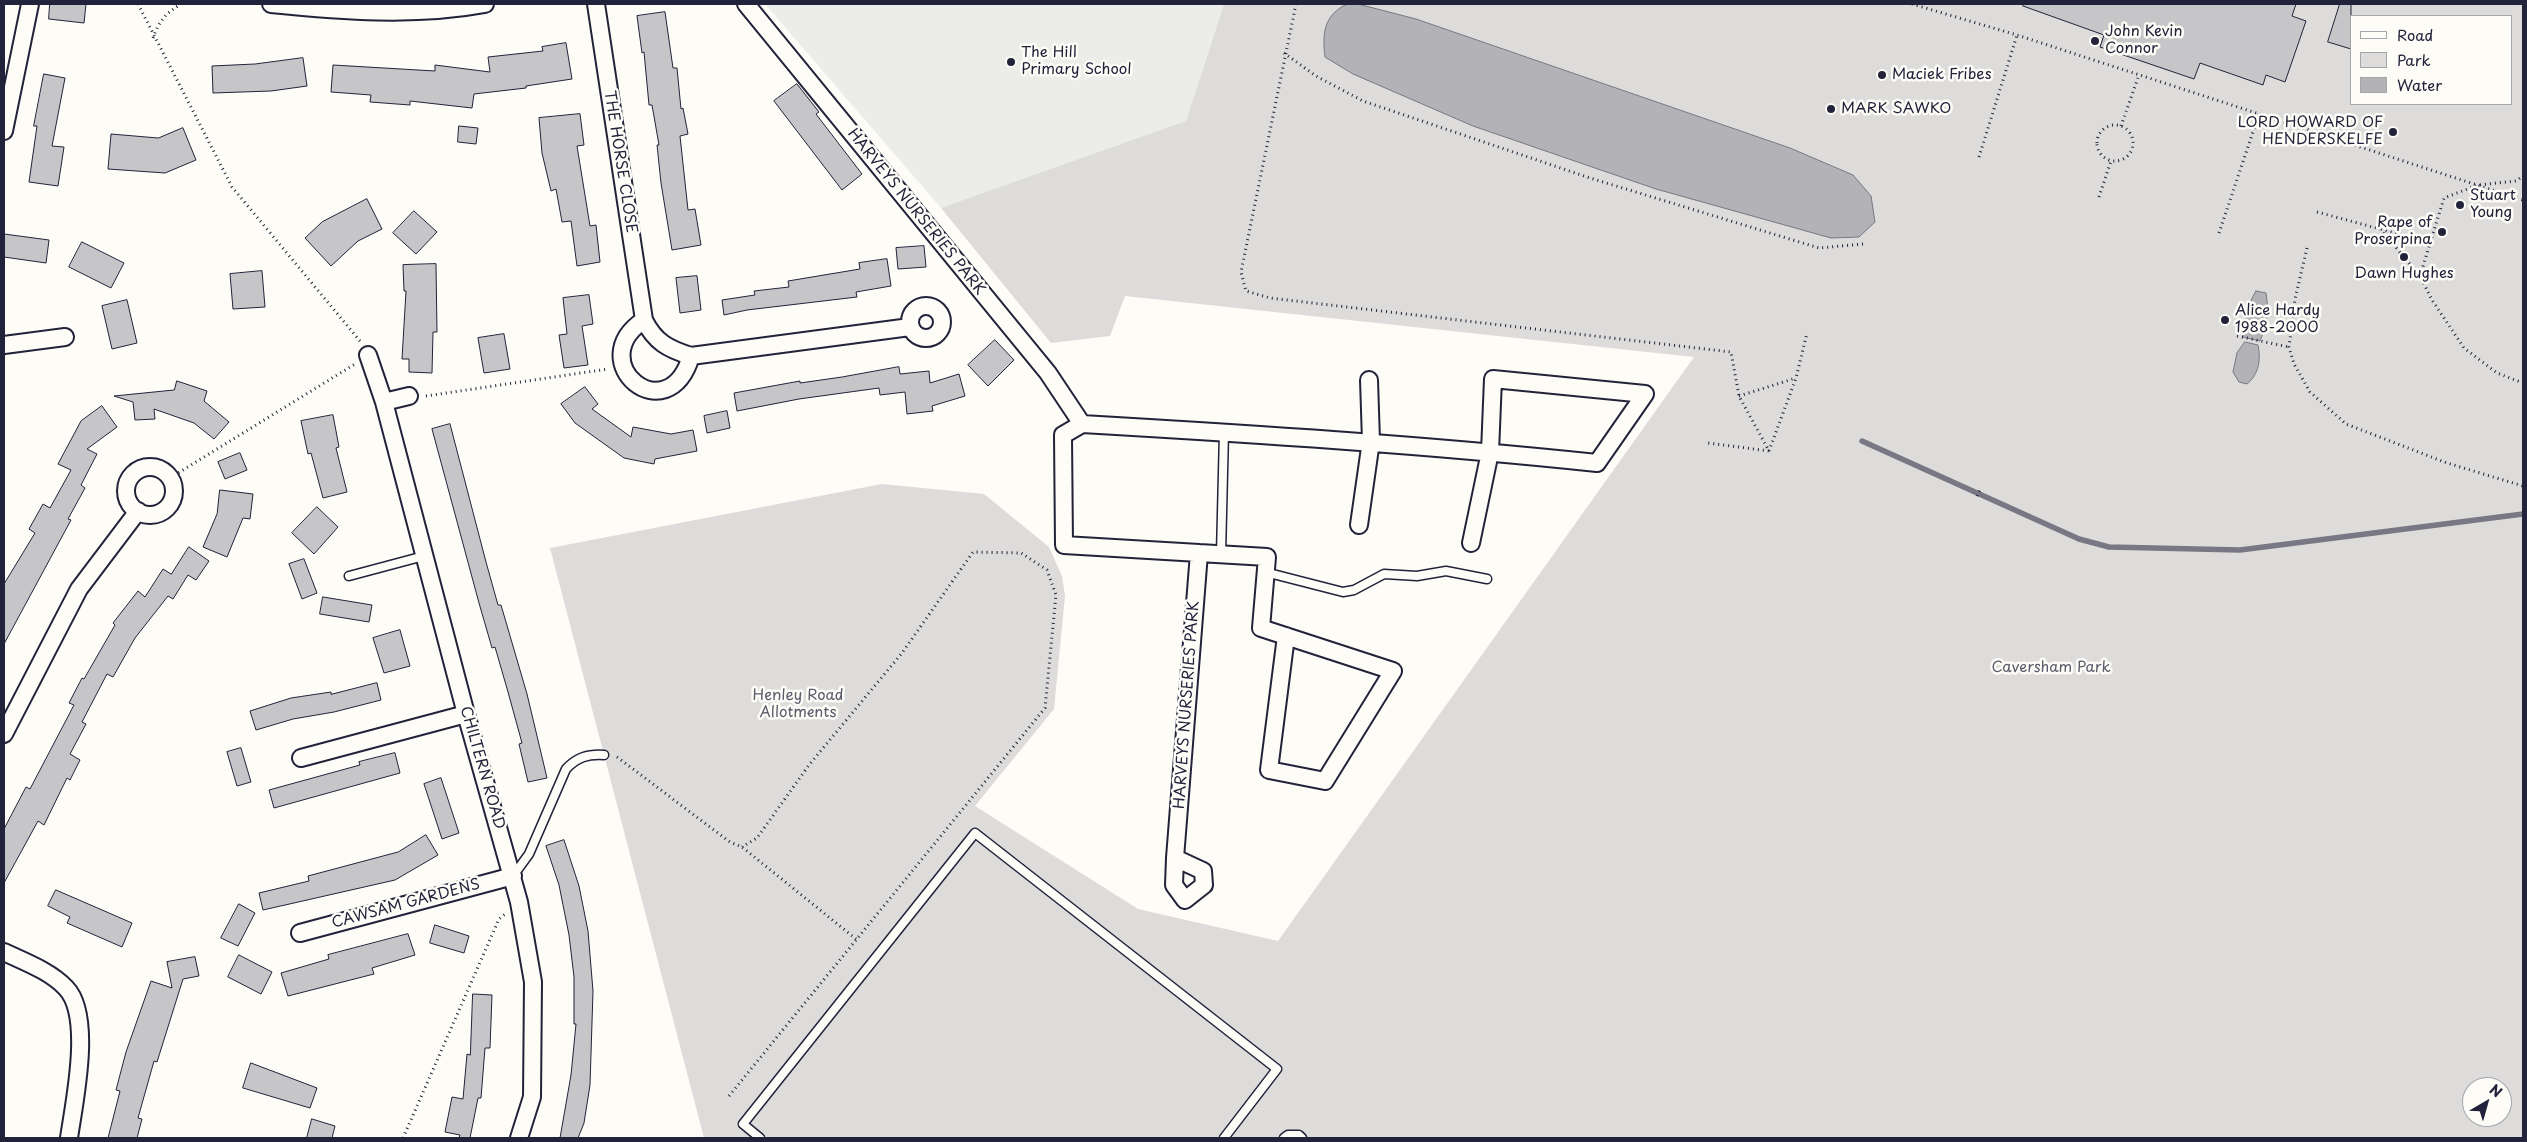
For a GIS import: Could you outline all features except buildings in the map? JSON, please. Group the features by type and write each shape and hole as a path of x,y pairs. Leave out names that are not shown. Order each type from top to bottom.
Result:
{"street":[{"path":"4,131 30,4"},
{"path":"271,4 379,12 456,9 485,4"},
{"name":"THE HORSE CLOSE","path":"596,4 644,320 650,332 661,344 691,356 910,327"},
{"name":"HARVEYS NURSERIES PARK","path":"746,4 1048,373 1082,424"},
{"path":"644,320 632,328 625,341 621,355 623,367 631,381 643,390 659,391 681,378 687,369 691,356"},
{"path":"4,345 65,336"},
{"name":"CHILTERN ROAD","path":"368,354 384,402 466,714 520,902 533,982 532,1096 519,1138"},
{"path":"1286,636 1269,770 1325,781 1393,671 1286,636 1261,628 1267,557 1064,545 1063,435 1082,424 1371,441 1490,452 1597,464 1645,394 1493,379 1490,452 1471,542"},
{"path":"1359,525 1371,441 1369,380"},
{"path":"384,402 409,396"},
{"path":"150,467 165,472 170,478 174,493 167,507 153,514 138,511 132,506 126,492 130,477 136,472 150,467"},
{"path":"4,734 79,589 138,511"},
{"name":"HARVEYS NURSERIES PARK","path":"1175,858 1199,553"},
{"path":"301,758 466,714"},
{"name":"CAWSAM GARDENS","path":"300,933 513,876"},
{"path":"4,952 54,977 68,990 77,1007 80,1021 78,1069 69,1138"}],"lane":[{"path":"1222,554 1224,432"},
{"path":"349,576 424,556"},
{"path":"1265,572 1343,592 1354,590 1384,574 1417,576 1446,571 1487,579"},
{"path":"513,876 529,854 566,769 573,761 582,757 590,754 604,754"},
{"path":"760,1138 742,1124 975,833 1277,1070 1224,1138"},
{"path":"1284,1138 1288,1135 1299,1135 1302,1138"}],"path":[{"path":"138,4 153,38 232,187 356,334 368,354 170,478"},
{"path":"153,38 159,22 165,14 181,4"},
{"path":"1296,4 1284,53 1241,272 1246,291 1270,298 1731,352 1739,396 1769,451"},
{"path":"1912,4 2018,35 2523,200"},
{"path":"1979,157 2018,35"},
{"path":"1284,53 1316,76 1362,101 1590,178 1819,248 1863,244"},
{"path":"2121,126 2139,75"},
{"path":"2219,233 2259,114"},
{"path":"2121,126 2132,137 2131,152 2126,158 2111,161 2099,153 2097,138 2106,127 2121,126"},
{"path":"2099,197 2111,161"},
{"path":"2420,276 2444,198 2478,185 2516,181 2523,176"},
{"path":"2317,212 2429,244"},
{"path":"2380,229 2420,276 2432,300 2464,348 2497,373 2523,383"},
{"path":"2307,248 2295,299 2289,347 2294,364 2310,392 2346,424 2447,463 2523,486"},
{"path":"1769,451 1796,378 1806,333"},
{"path":"2237,336 2289,347"},
{"path":"409,396 428,396 623,367"},
{"path":"1739,396 1796,378"},
{"path":"1708,443 1769,451"},
{"path":"1977,496 1981,488"},
{"path":"729,1096 1045,708 1056,595 1047,570 1021,553 973,552 902,653 809,765 757,838 742,847"},
{"path":"604,754 615,756 625,761 730,842 742,847 856,939"},
{"path":"403,1138 499,919 520,902"}],"shaded area":[{"name":"The Hill Primary School","path":"765,4 1224,4 1186,121 1080,163 941,208"}],"green space":[{"name":"Caversham Park","path":"1224,4 2523,4 2523,1138 704,1138 550,548 882,484 984,494 1049,547 1062,576 1065,596 1054,709 975,806 1138,909 1278,941 1694,357 1125,296 1110,336 1051,343 941,208 1186,121"}],"water":[{"path":"1347,4 1358,4 1416,19 1790,148 1853,175 1871,196 1875,222 1859,237 1831,238 1656,189 1473,126 1353,74 1325,57 1324,40 1326,26 1333,14"},
{"path":"2256,291 2266,293 2267,300 2267,318 2260,341 2243,337 2246,313"},
{"path":"2245,342 2258,345 2259,356 2257,371 2247,384 2239,382 2233,372 2237,353"}],"waterway":[{"path":"1862,441 2079,539 2109,547 2240,550 2523,514"}],"place":[{"name":"John Kevin Connor","path":"2095,41"},
{"name":"The Hill Primary School","path":"1011,62"},
{"name":"Maciek Fribes","path":"1882,75"},
{"name":"MARK SAWKO","path":"1831,109"},
{"name":"LORD HOWARD OF HENDERSKELFE","path":"2393,132"},
{"name":"Stuart Young","path":"2460,205"},
{"name":"Rape of Proserpina","path":"2442,232"},
{"name":"Dawn Hughes","path":"2404,257"},
{"name":"Alice Hardy 1988-2000","path":"2225,320"}],"park label":[{"name":"Henley Road Allotments","path":"798,704"}]}
